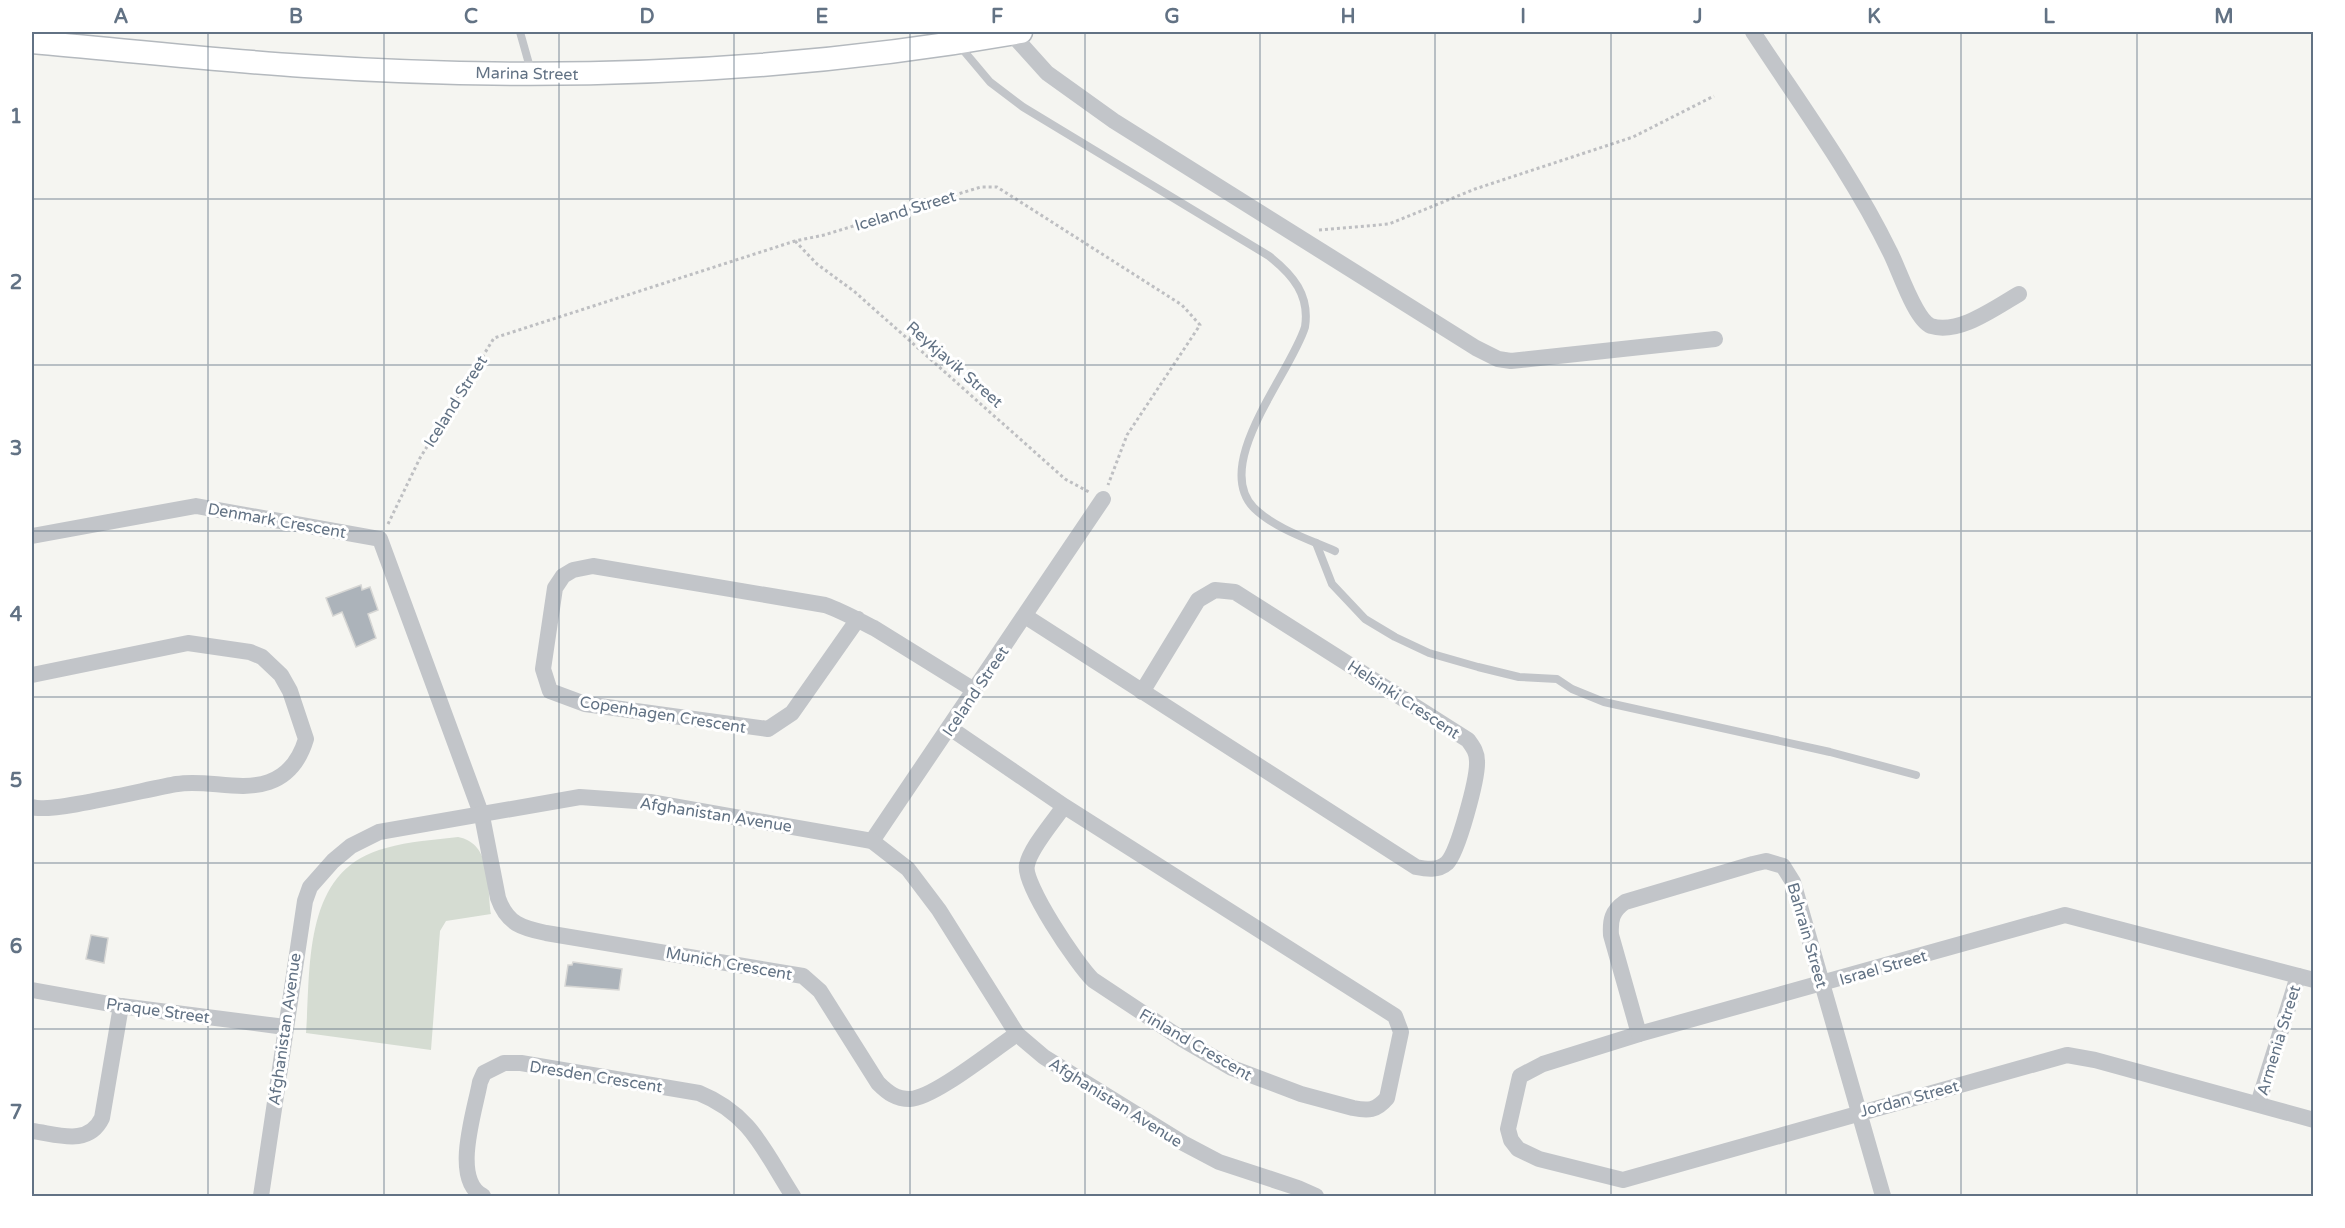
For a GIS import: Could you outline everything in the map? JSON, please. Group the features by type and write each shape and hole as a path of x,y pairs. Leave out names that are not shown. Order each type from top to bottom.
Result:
{"main road":[{"name":"Marina Street","path":"32,42 305,66 591,74 827,60 956,42 981,35 1016,32"}],"street":[{"path":"1016,32 1047,73 1114,121 1476,348 1498,359 1529,360 1632,346 1715,339"},
{"path":"1753,32 1870,210 1904,279 1914,307 1923,321 1938,327 1966,322 2019,294"},
{"name":"Iceland Street","path":"872,841 1103,499"},
{"name":"Denmark Crescent","path":"32,536 196,506 380,539"},
{"path":"380,539 482,816"},
{"name":"Copenhagen Crescent","path":"858,620 792,713 768,729 585,704 550,691 543,669 555,588 563,576 582,567 825,605 858,620 974,690"},
{"name":"Helsinki Crescent","path":"1025,616 1142,692 1416,867 1434,869 1442,866 1453,855 1476,769 1475,749 1468,740 1235,592 1215,590 1198,600 1142,692"},
{"path":"32,675 188,643 250,652 262,657 281,675 290,692 306,739 295,764 288,772 269,782 247,785 193,782 57,807 32,807"},
{"name":"Finland Crescent","path":"950,728 1064,806 1395,1016 1401,1032 1387,1098 1382,1104 1368,1111 1262,1081 1182,1039 1093,980 1080,968 1039,900 1026,872 1029,859 1064,806"},
{"name":"Afghanistan Avenue","path":"261,1197 304,901 319,876 351,846 378,832 580,798 662,804 872,841 908,869 939,910 1017,1034 1044,1057 1183,1143 1220,1162 1316,1197"},
{"name":"Munich Crescent","path":"482,816 498,898 503,911 511,921 523,928 546,933 803,976 820,991 878,1083 888,1093 898,1098 926,1095 1017,1034"},
{"name":"Bahrain Street","path":"1639,1034 1611,935 1613,914 1625,902 1753,864 1774,862 1787,869 1793,882 1883,1197"},
{"name":"Israel Street","path":"1510,1140 1509,1120 1517,1083 1523,1072 1639,1034 2065,915 2306,978"},
{"name":"Armenia Street","path":"2258,1104 2306,978"},
{"name":"Praque Street","path":"32,990 121,1006 285,1027"},
{"path":"32,1131 78,1137 98,1127 102,1118 121,1006"},
{"name":"Jordan Street","path":"1510,1140 1526,1155 1623,1180 2067,1055 2095,1060 2313,1120"},
{"name":"Dresden Crescent","path":"483,1197 472,1186 465,1167 480,1082 484,1072 504,1063 521,1063 699,1093 718,1101 739,1115 793,1197"}],"lane":[{"path":"520,32 531,73"},
{"path":"956,42 990,82 1023,108 1269,256 1294,279 1305,305 1305,327 1244,453 1241,479 1248,500 1278,526 1335,551"},
{"path":"1316,543 1332,584 1365,619 1429,653 1519,677 1557,679 1572,689 1604,702 1810,747 1916,775"}],"path":[{"path":"1294,233 1389,224 1475,189 1633,137 1714,96"},
{"name":"Iceland Street","path":"380,539 420,458 494,338 795,241 824,235 981,187 996,187 1182,305 1200,325 1127,435 1103,499"},
{"name":"Reykjavik Street","path":"795,241 817,264 855,292 1065,479 1103,499"}],"shaded area":[{"path":"458,837 469,841 482,857 488,879 491,914 446,921 440,931 431,1050 306,1033 311,951 316,923 325,898 339,876 359,859 386,848 413,842"}],"building":[{"path":"361,585 362,590 370,587 378,610 368,614 376,638 356,647 342,612 333,616 326,598"},
{"path":"91,935 108,938 104,963 86,959"},
{"path":"573,962 622,969 619,990 565,986 568,965 572,965"}]}
